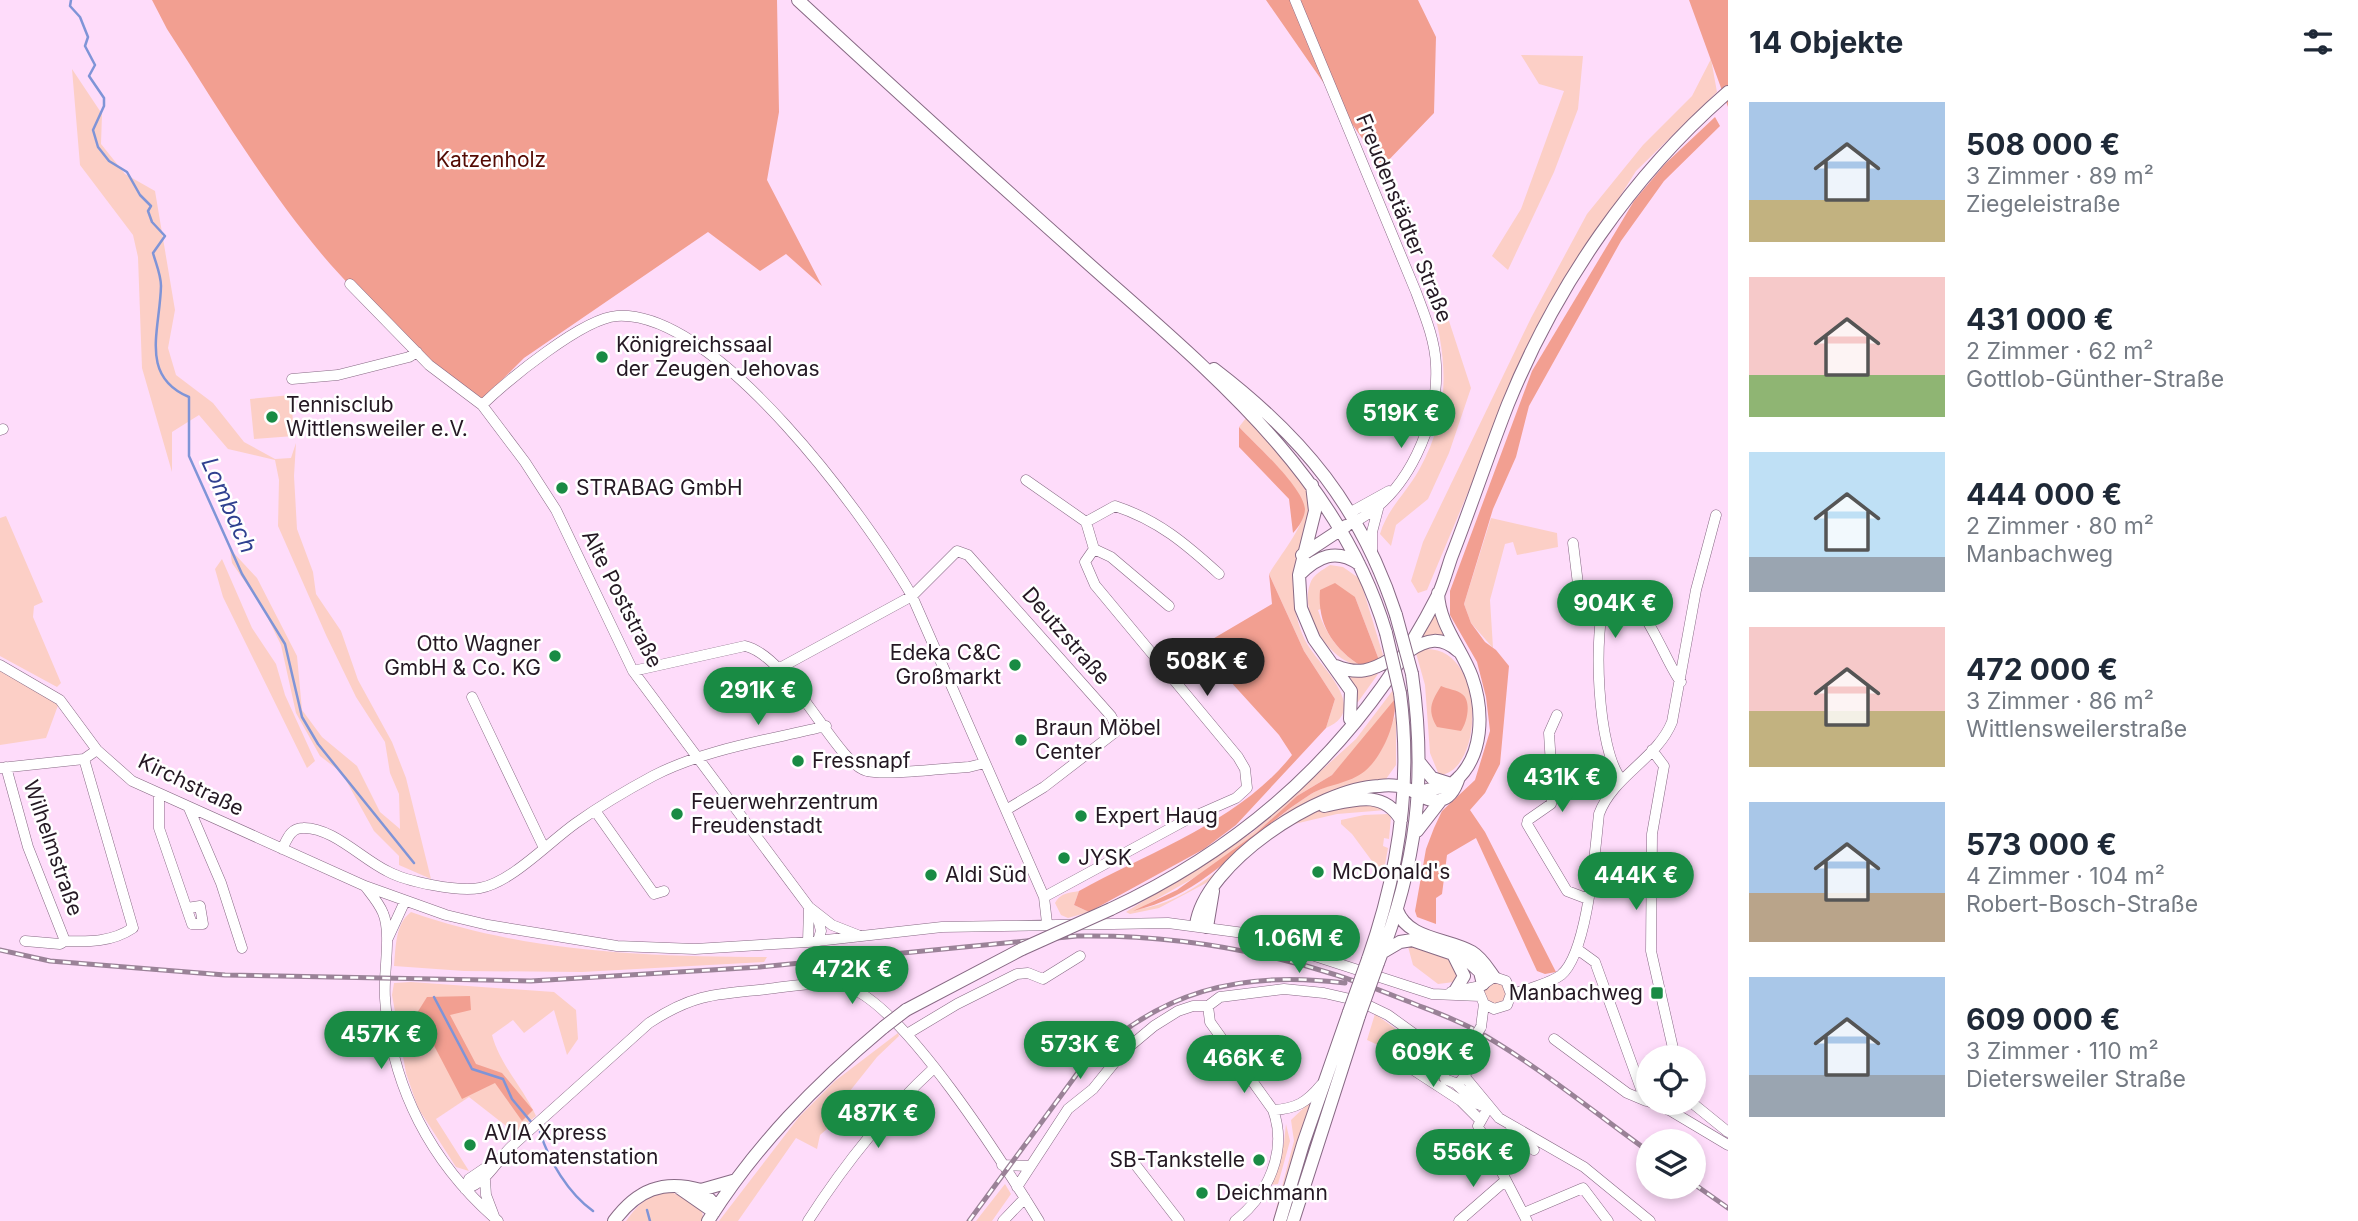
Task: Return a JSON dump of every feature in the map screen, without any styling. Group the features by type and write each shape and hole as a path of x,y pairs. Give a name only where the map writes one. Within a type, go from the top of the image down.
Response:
{"main road":[{"path":"797,0 1256,418 1312,483 1339,524 1360,565 1386,633 1400,693 1405,758 1404,787 1401,820 1376,958"},
{"path":"713,1213 797,1106 906,1010 1022,949 1168,880 1235,837 1346,736 1406,653 1438,593 1526,363 1574,274 1650,171 1728,92"},
{"path":"1171,339 1272,415 1310,455 1353,517 1372,552 1396,615 1412,674 1420,762 1419,793 1415,835 1397,910 1324,1081 1280,1221"},
{"path":"1312,483 1315,511 1311,533 1302,555 1298,590 1306,623 1314,639 1351,691 1350,719"},
{"path":"1311,533 1353,517"},
{"path":"1302,555 1339,524"},
{"path":"1299,575 1318,559 1328,555 1349,557 1360,565"},
{"path":"1312,769 1391,659 1450,562"},
{"path":"1415,835 1441,800 1450,795 1455,780 1475,750 1480,724 1475,687 1461,652 1441,615 1438,593"},
{"path":"1406,653 1430,639 1442,641 1461,652"},
{"path":"1335,666 1350,672 1365,672 1391,659"},
{"path":"1381,786 1405,758"},
{"path":"1420,762 1433,778 1455,780"},
{"path":"1419,793 1455,780"},
{"path":"1201,926 1201,903 1214,887 1275,827 1312,806 1339,793 1381,786 1404,787 1428,800 1441,800"},
{"path":"1312,806 1379,799 1391,805 1401,820"},
{"path":"1397,910 1401,920 1412,929 1474,953 1486,993"},
{"path":"1376,958 1400,942 1412,940 1474,964 1486,993"},
{"path":"1450,993 1464,976 1452,954"},
{"path":"1293,1221 1354,1014"},
{"path":"614,1221 643,1191 675,1185 701,1189 737,1180"},
{"path":"675,1185 713,1213"},
{"path":"701,1189 713,1213"}],"street":[{"name":"Freudenstädter Straße","path":"1295,0 1430,331 1436,365 1429,422 1410,466 1378,509 1353,517"},
{"name":"Alte Poststraße","path":"350,284 417,352 482,405 556,510 633,671 809,907 817,915 860,936"},
{"path":"482,405 508,380 599,319 619,316 642,318 663,326 689,340 722,366 799,439 864,520 912,596 1044,897 1047,923"},
{"path":"292,379 338,376 409,357 417,352"},
{"path":"1026,480 1086,522 1094,550"},
{"name":"Freudenstädter Straße","path":"1353,517 1392,489"},
{"path":"1086,522 1115,506 1144,516 1174,534 1219,574"},
{"path":"1372,552 1372,532 1378,509"},
{"path":"1450,993 1510,990 1560,976 1570,966 1577,950 1588,899 1598,814 1604,800 1669,730 1681,682 1696,590 1716,515"},
{"path":"1573,542 1578,584 1581,588 1607,594 1619,590 1627,593 1641,611 1681,682"},
{"path":"1094,550 1111,557 1169,606"},
{"path":"1044,897 1186,820 1236,798 1247,788 1245,769 1237,757 1095,585 1085,562 1094,550"},
{"name":"Deutzstraße","path":"912,596 957,551 968,555 1111,716 1118,730 1044,787 1006,810"},
{"path":"1607,594 1601,626 1600,700 1609,761 1622,780"},
{"path":"778,669 912,596"},
{"path":"633,671 745,646 758,649 826,726 850,759 866,771 969,767 985,763"},
{"path":"1665,654 1679,655 1687,649"},
{"name":"Kirchstraße","path":"0,665 60,700 97,750 132,781 365,886 488,925 617,946 695,949 813,942 942,927 1135,922 1201,926 1293,947 1408,987 1450,993"},
{"path":"472,697 544,848"},
{"path":"1557,715 1549,733 1553,797 1551,804 1528,820 1527,824 1567,891 1588,899"},
{"path":"282,849 289,835 296,829 306,827 331,836 390,873 460,889 494,884 596,812 654,776 697,758 826,726"},
{"path":"3,768 84,759 97,750"},
{"path":"1652,750 1664,766 1652,834 1651,951 1672,1045"},
{"name":"Wilhelmstraße","path":"24,941 60,944 65,941 92,942 124,934 133,928 84,759"},
{"name":"Wilhelmstraße","path":"3,768 29,847 65,941"},
{"path":"159,794 159,828 187,908"},
{"path":"189,808 221,883 242,948"},
{"path":"596,812 654,894 664,891"},
{"path":"365,886 385,915 385,997 396,1070 423,1132 465,1189 497,1220"},
{"path":"385,915 400,899"},
{"path":"386,942 400,899"},
{"path":"809,907 813,942"},
{"path":"813,942 821,931 817,915"},
{"path":"1577,950 1595,962 1636,1070"},
{"path":"907,1034 957,1004 1017,974 1028,973 1043,979 1080,957"},
{"path":"465,1189 468,1179 499,1158 649,1023 695,998 822,984 846,986 867,996 907,1034 934,1068 1039,1221"},
{"path":"1486,993 1504,1007 1510,990"},
{"path":"1017,1187 1068,1109 1093,1089 1134,1042 1178,1012 1193,1006 1208,1006 1220,998 1258,991 1324,993 1359,1001 1388,1015 1413,1034 1460,1057 1467,1070 1460,1080"},
{"path":"1442,1068 1460,1057 1478,1031 1486,993"},
{"path":"1208,1006 1210,1021 1273,1111 1279,1126 1280,1142 1267,1182 1248,1209 1235,1221"},
{"path":"1413,1034 1442,1068 1445,1079 1460,1080 1478,1104 1584,1167 1650,1221"},
{"path":"1554,1039 1636,1097"},
{"path":"1392,1056 1461,1101 1480,1120"},
{"path":"808,1221 842,1170 894,1107 934,1068"},
{"path":"1273,1111 1294,1108 1308,1101 1324,1081"},
{"path":"1279,1126 1294,1108"},
{"path":"1488,1108 1480,1120 1481,1133 1525,1217 1583,1188 1608,1221"},
{"path":"1678,1115 1728,1145"},
{"path":"1704,1115 1728,1132"},
{"path":"1511,1126 1515,1137 1534,1150"},
{"path":"465,1189 485,1180 499,1158"},
{"path":"1131,1159 1179,1221"},
{"path":"1002,1165 1029,1166"},
{"path":"485,1180 486,1195 497,1220"},
{"path":"1459,1221 1506,1180"},
{"path":"1003,1221 1025,1198"}],"shaded area":[{"path":"1521,55 1583,56 1578,109 1554,172 1508,270 1492,256 1521,209 1564,91 1539,84"},
{"path":"1711,59 1717,92 1636,171 1532,340 1427,590 1418,593 1411,581 1423,542 1531,318 1587,214 1643,145 1692,96"},
{"path":"72,69 102,114 101,144 125,174 155,191 175,310 168,348 176,375 213,403 244,442 275,459 291,458 296,443 294,476 297,529 313,572 316,594 341,631 358,680 392,742 406,778 431,879 399,865 399,856 374,831 342,773 320,756 296,713 281,645 262,606 232,563 230,549 257,578 297,656 302,710 322,737 357,766 380,812 400,829 399,794 390,773 385,742 356,697 278,526 279,480 275,460 228,449 199,415 172,432 172,472 142,368 138,257 133,235 80,165"},
{"path":"1429,294 1449,321 1471,388 1449,453 1428,499 1396,525 1391,546 1380,534 1383,525 1430,448 1442,405 1443,361"},
{"name":"Tennisclub Wittlensweiler e.V.","path":"291,395 294,436 254,439 250,399"},
{"path":"1246,418 1295,470 1306,486 1309,514 1295,602 1297,618 1305,640 1339,689 1343,701 1344,711 1338,720 1326,728 1335,699 1304,651 1269,574 1299,527 1304,513 1303,504 1279,468 1239,427"},
{"path":"6,516 43,602 34,606 33,617 61,683 57,687 0,656 0,518"},
{"path":"1491,518 1557,533 1558,547 1517,555 1513,542 1505,544 1490,600 1493,648 1471,623 1464,604"},
{"path":"222,559 252,628 276,664 285,695 315,761 307,768 223,597 215,569"},
{"path":"1330,565 1343,567 1360,579 1383,655 1379,660 1355,597 1318,610 1334,642 1361,666 1338,656 1313,623 1308,596 1310,584 1316,575"},
{"path":"1435,611 1450,638 1420,638"},
{"path":"1426,649 1446,654 1460,668 1469,688 1472,711 1471,734 1465,754 1454,769 1439,775 1430,753 1425,685 1416,653"},
{"path":"0,665 60,700 46,738 0,745"},
{"path":"1378,674 1358,702 1356,702 1350,676"},
{"path":"1393,690 1395,699 1388,711 1332,775 1297,796 1255,834 1199,875 1139,909 1164,903 1187,892 1230,861 1270,825 1311,794 1369,765 1385,743 1396,714 1396,765 1386,779 1338,790 1314,799 1279,819 1208,882 1159,908 1130,914 1126,912 1253,832 1356,739"},
{"path":"1373,801 1386,810 1337,814 1290,825 1318,811"},
{"path":"1388,814 1391,817 1389,839 1384,838 1383,846 1388,848 1383,876 1352,834 1341,824 1341,820"},
{"path":"1079,891 1074,905 1089,912 1068,918 1061,915 1055,903 1059,897"},
{"path":"411,912 498,936 587,950 677,956 767,957 764,962 582,972 464,971 394,966 399,929"},
{"path":"1407,943 1450,959 1460,971 1454,982 1438,984 1413,965"},
{"path":"1495,982 1503,985 1506,993 1503,1001 1495,1004 1487,1001 1484,993 1487,985"},
{"path":"394,983 554,992 576,1010 578,1039 567,1055 554,1010 524,1033 513,1020 492,1035 500,1056 536,1116 515,1133 469,1097 436,1119 469,1171 456,1167 418,1108 406,1073 392,995"},
{"path":"1375,1014 1414,1042 1433,1078 1404,1058 1406,1050 1402,1048 1398,1054 1367,1040"},
{"path":"898,1033 899,1036 877,1057 838,1106 841,1117 820,1135 817,1149 796,1138 738,1221 719,1221 799,1117 835,1081"},
{"path":"1311,1101 1276,1221 1273,1221 1294,1141 1291,1120"},
{"path":"1286,1124 1290,1141 1278,1184 1270,1185 1284,1143"},
{"path":"1005,1184 1011,1194 992,1221 976,1221"},
{"path":"672,1192 701,1207 704,1221 626,1221 645,1200"}],"green space":[{"name":"Katzenholz","path":"152,0 777,0 779,112 767,180 822,286 786,254 760,271 708,232 524,358 480,402 366,301 308,237 245,150 167,29"},
{"path":"1266,0 1418,0 1436,37 1434,113 1382,167"},
{"path":"1689,0 1728,0 1728,107"},
{"path":"1715,117 1720,126 1664,181 1621,241 1529,406 1516,457 1493,509 1464,604 1471,623 1509,666 1500,764 1485,793 1470,810 1485,832 1556,972 1545,974 1537,971 1476,838 1447,855 1442,894 1436,898 1436,924 1417,917 1415,911 1426,849 1434,828 1442,811 1475,780 1490,731 1486,697 1477,662 1450,615 1450,591 1532,371 1634,201 1665,164"},
{"path":"1239,427 1287,478 1302,500 1304,515 1293,533 1289,499 1239,447"},
{"path":"1269,574 1304,651 1335,699 1326,728 1236,825 1204,849 1089,912 1074,905 1079,891 1221,816 1271,778 1292,755 1279,735 1199,647 1272,604"},
{"path":"1335,583 1355,597 1379,660 1361,666 1342,651 1329,634 1321,614 1320,590"},
{"path":"1441,686 1458,691 1465,697 1468,712 1461,731 1437,727 1434,721 1432,706"},
{"path":"1395,699 1394,717 1388,738 1378,757 1365,771 1352,779 1311,794 1227,861 1184,891 1160,903 1133,911 1177,890 1255,834 1297,796 1332,775"},
{"path":"470,996 471,1010 450,1015 476,1064 502,1073 533,1110 522,1121 495,1083 462,1099 417,1013 427,997"}],"waterway":[{"name":"Lombach","path":"71,0 70,6 80,17 88,37 85,46 95,65 89,76 104,98 104,106 93,130 98,147 109,161 127,172 140,195 151,206 148,211 152,222 165,236 153,253 161,286 156,350 163,377 173,388 189,397 189,456 242,574 285,644 302,717 318,744 414,863"},
{"name":"Lombach","path":"434,997 472,1069 503,1079 512,1099 532,1123"},
{"name":"Lombach","path":"540,1132 560,1176 575,1195 593,1211"},
{"name":"Lombach","path":"647,1210 650,1221"}],"railway":[{"path":"0,950 50,961 225,975 531,981 760,967 1077,936 1162,939 1245,951 1327,972 1367,985 1458,1022 1498,1043 1636,1142"},
{"path":"969,1221 1082,1067 1140,1020 1170,1004 1235,984 1270,980 1345,983"},
{"path":"1706,1192 1728,1208"}],"place":[{"name":"Königreichssaal der Zeugen Jehovas","path":"602,357"},
{"name":"Tennisclub Wittlensweiler e.V.","path":"272,417"},
{"name":"STRABAG GmbH","path":"562,488"},
{"name":"Otto Wagner GmbH & Co. KG","path":"555,656"},
{"name":"Edeka C&C Großmarkt","path":"1015,665"},
{"name":"Braun Möbel Center","path":"1021,740"},
{"name":"Fressnapf","path":"798,761"},
{"name":"Feuerwehrzentrum Freudenstadt","path":"677,814"},
{"name":"Expert Haug","path":"1081,816"},
{"name":"JYSK","path":"1064,858"},
{"name":"McDonald's","path":"1318,872"},
{"name":"Aldi Süd","path":"931,875"},
{"name":"Manbachweg","path":"1657,993"},
{"name":"AVIA Xpress Automatenstation","path":"470,1145"},
{"name":"SB-Tankstelle","path":"1259,1160"},
{"name":"Deichmann","path":"1202,1193"}]}
